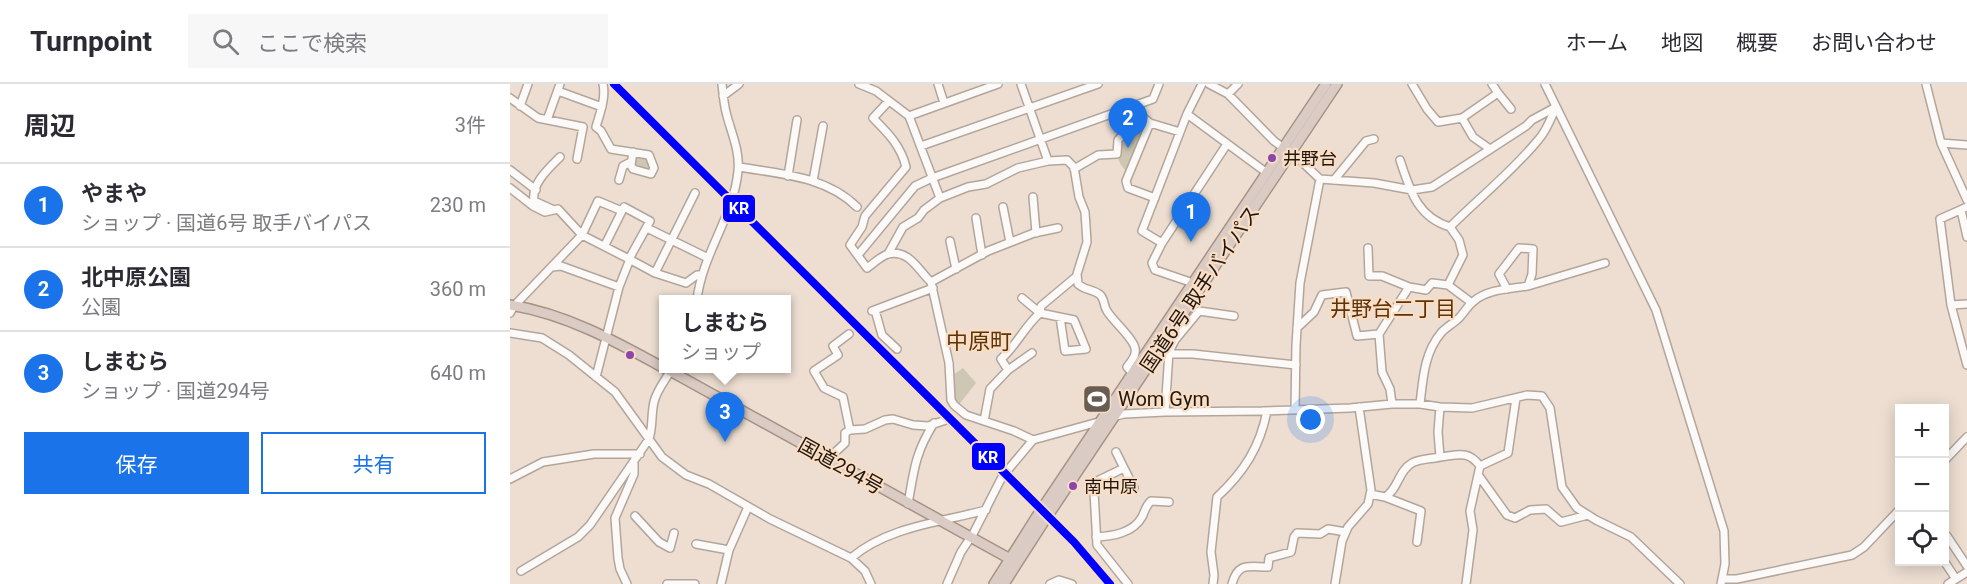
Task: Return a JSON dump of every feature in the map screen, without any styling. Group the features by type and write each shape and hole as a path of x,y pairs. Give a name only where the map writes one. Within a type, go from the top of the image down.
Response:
{"highway":[{"name":"国道6号 取手バイパス","path":"1052,501 1172,338 1326,84"},
{"name":"国道6号 取手バイパス","path":"994,584 1013,561 1101,421 1267,173 1337,84"},
{"name":"国道294号","path":"511,308 552,316 606,337 659,364"},
{"name":"国道294号","path":"675,373 1013,561"},
{"name":"国道6号 取手バイパス","path":"1004,584 1013,561"}],"street":[{"path":"520,106 528,84"},
{"path":"596,127 602,107 603,84"},
{"path":"698,295 701,275 735,188 739,167 733,132 726,116 722,84"},
{"path":"723,96 739,84"},
{"path":"859,84 876,91 909,116 940,198"},
{"path":"938,84 944,103"},
{"path":"909,116 998,84"},
{"path":"1021,84 1048,161"},
{"path":"921,146 1098,84"},
{"path":"858,255 915,186 1153,99 1160,84"},
{"path":"1162,243 1142,231 1187,114 1202,84"},
{"path":"1209,84 1228,94 1320,179 1374,183 1410,189 1432,187 1532,120 1556,107"},
{"path":"1228,94 1238,84"},
{"path":"1412,84 1438,122 1462,118 1498,93"},
{"path":"1492,84 1511,109"},
{"path":"1545,84 1656,310 1724,531 1722,582 1852,555 1864,547 1896,512"},
{"path":"1926,84 1941,143 1967,200"},
{"path":"547,120 559,88 602,107"},
{"path":"510,98 538,118 583,127 596,127 601,131 610,149 633,152 649,155 654,168 651,174 633,169 631,162 633,152"},
{"path":"888,102 873,118 891,136 903,156 906,167 866,216 862,227 850,245 867,267 888,254 903,227 918,218 924,210 940,198 968,187 986,184 1018,168 1048,161 1066,160 1074,169 1084,212 1087,242 1077,276 1078,284 1082,289 1096,292 1103,298 1103,305 1110,317 1134,345 1135,354 1127,367 1133,374"},
{"path":"1450,227 1540,139 1556,107"},
{"path":"1187,114 1267,173"},
{"path":"1462,118 1473,136 1490,149"},
{"path":"1074,169 1098,155 1117,154 1118,140 1136,120 1144,119 1180,132"},
{"path":"789,176 797,120"},
{"path":"1150,123 1126,181 1128,189 1155,198"},
{"path":"813,181 823,126"},
{"path":"577,159 583,127"},
{"path":"1334,180 1366,141 1374,139"},
{"path":"1941,143 1967,145"},
{"path":"1193,283 1155,270 1152,263 1162,243 1227,144"},
{"path":"554,210 534,201 533,196 542,177 560,157"},
{"path":"1400,160 1410,189 1426,215 1450,227 1459,240 1463,255 1448,285"},
{"path":"620,180 623,166 631,162"},
{"path":"739,167 813,181 831,187 857,207"},
{"path":"510,170 536,190"},
{"path":"1295,410 1301,276 1320,179"},
{"path":"510,188 545,212 558,209 582,235 655,273 686,283 697,275 701,275"},
{"path":"655,273 695,194"},
{"path":"1033,197 1036,233"},
{"path":"511,308 582,235 598,201 622,211"},
{"path":"596,377 619,287 630,259 650,221 624,207 605,245"},
{"path":"1003,207 1010,242"},
{"path":"1967,237 1964,209 1940,219 1951,305 1967,365"},
{"path":"976,218 982,255"},
{"path":"647,228 708,258"},
{"path":"897,349 882,334 874,310 932,285 956,268 1010,242 1058,228"},
{"path":"950,241 956,268"},
{"path":"1368,248 1369,276 1382,276 1408,287 1426,290 1432,283 1448,285 1472,303"},
{"path":"1507,289 1499,274 1519,248 1533,249 1532,274 1528,286"},
{"path":"888,254 905,256 914,261 932,285 949,363 951,400 954,405 966,415 1033,440"},
{"path":"1419,404 1431,347 1442,332 1472,303 1493,291 1528,286 1605,263"},
{"path":"552,267 561,266 619,287"},
{"path":"1008,370 1001,359 1014,347 1029,323 1040,313 1041,306 1077,276"},
{"path":"1392,404 1390,389 1382,372 1379,334 1408,287"},
{"path":"1297,328 1314,312 1322,295 1346,292 1357,336 1379,334"},
{"path":"1022,298 1040,313 1060,317 1074,320 1086,349 1065,351 1060,317"},
{"path":"1951,305 1967,304"},
{"path":"1165,411 1172,338 1199,311 1234,316"},
{"path":"510,333 542,338 569,355 615,392 662,458 686,475 709,484 770,519 851,558 859,564 871,584"},
{"path":"849,334 833,346 838,355 814,371 824,388 843,398 850,430"},
{"path":"984,421 990,389 1008,370 1032,353"},
{"path":"1169,354 1194,354 1296,365"},
{"path":"521,571 578,537 590,525 649,439 656,394 666,373"},
{"path":"947,584 1002,477 1033,440 1115,416 1165,411 1267,411 1392,404 1473,408 1527,395 1542,396 1550,408 1562,487 1577,508 1631,537 1680,584"},
{"path":"1480,466 1508,453 1516,398"},
{"path":"1335,584 1342,541 1346,532 1368,504 1371,490 1359,407"},
{"path":"1440,407 1438,432 1440,457"},
{"path":"1213,584 1211,552 1217,497 1232,484 1245,467 1263,433 1267,411"},
{"path":"828,459 841,449 845,443 845,433 850,430 865,429 893,419 913,425 928,426 946,420"},
{"path":"908,504 915,460 934,423"},
{"path":"1947,458 1967,437"},
{"path":"1116,452 1134,488"},
{"path":"510,479 543,462 594,454 640,454"},
{"path":"1385,497 1391,494 1403,470 1413,462 1468,454 1475,459 1480,466 1470,511 1473,530 1466,584"},
{"path":"627,584 620,570 615,518 634,474 634,462"},
{"path":"1124,468 1095,482 1094,492 1097,545 1128,584"},
{"path":"1479,476 1507,515 1515,518 1530,510 1546,509 1561,522 1588,515"},
{"path":"1370,494 1385,497 1421,511 1418,542"},
{"path":"1096,537 1111,537 1134,527 1151,501 1169,502"},
{"path":"721,584 729,550 748,507"},
{"path":"851,558 900,531 986,510"},
{"path":"635,516 659,542 670,548 674,533"},
{"path":"1232,584 1235,572 1241,567 1268,567 1269,558 1291,552 1294,537 1298,533 1320,534 1328,529 1346,532"},
{"path":"1949,539 1967,566"},
{"path":"696,544 729,550"},
{"path":"1947,566 1956,579"},
{"path":"1948,584 1967,572"},
{"path":"1050,584 1059,580 1072,584"},
{"path":"667,584 695,584"}],"shaded area":[{"path":"1136,120 1150,123 1128,172 1118,159 1117,142"},
{"path":"647,157 650,167 648,170 635,166 634,158"},
{"path":"963,368 976,383 957,407 954,405 950,377"}],"transit line":[{"name":"KR","path":"614,84 1074,542 1110,584"}],"place":[{"name":"北中原公園","path":"1128,148"},
{"name":"井野台","path":"1272,158"},
{"name":"やまや","path":"1191,242"},
{"name":"Wom Gym","path":"1097,399"},
{"name":"しまむら","path":"725,442"},
{"name":"南中原","path":"1073,486"}],"district":[{"name":"井野台二丁目","path":"1393,309"},
{"name":"中原町","path":"979,341"}]}
